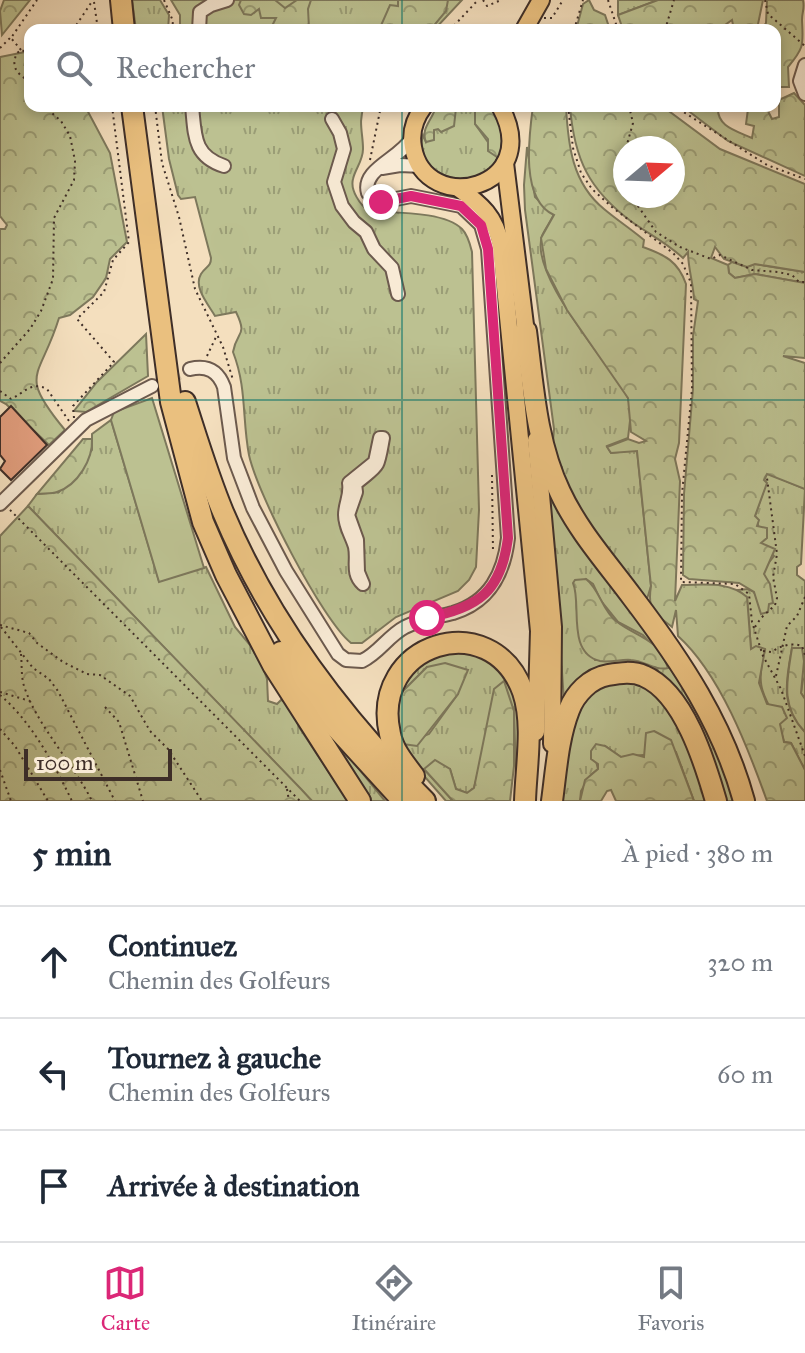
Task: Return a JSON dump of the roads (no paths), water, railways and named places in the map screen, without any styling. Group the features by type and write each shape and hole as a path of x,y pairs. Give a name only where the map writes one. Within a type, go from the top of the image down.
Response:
{"highway":[{"path":"118,0 122,24"},
{"path":"133,112 171,402 203,522 226,575 273,665 360,801"},
{"path":"160,318 223,512 275,615 311,669 359,731 425,801"},
{"path":"526,331 546,460 560,493 584,534 667,643 701,695 744,801"},
{"path":"189,466 234,570 271,635 330,721 403,801"},
{"path":"433,801 394,747 389,733 388,708 395,680 402,669 416,654 446,643 479,646 495,653 507,664 522,690 528,736 526,801"},
{"path":"550,801 562,736 574,701 599,676 628,673 648,678 668,694 703,757 716,801"}],"main road":[{"path":"515,24 528,0"},
{"path":"527,24 541,0"},
{"path":"419,112 412,138 414,154 421,166 439,183 458,188 481,203 491,215 501,246 539,631 537,725 526,801"},
{"path":"458,188 477,186 494,176 505,163 512,142 509,122 503,112"},
{"path":"505,163 526,331 553,627 554,719 550,801"}],"street":[{"path":"199,24 200,12 227,0"},
{"path":"805,65 800,81 805,94"},
{"path":"193,112 200,152 224,166"},
{"path":"332,119 344,149 334,182 342,206 392,268 398,294"},
{"path":"190,369 205,368 220,378 234,458 253,508 286,571 338,654 346,660 362,661 403,628 466,608 490,590 505,560 508,538 486,236 473,214 448,201 411,196 388,201 374,199 368,193 367,179 374,166 396,156 412,138"},
{"path":"374,166 421,166"},
{"path":"5,506 86,420 152,386"},
{"path":"383,438 380,461 355,484 356,492 348,515 357,540 358,572 363,584 355,572 354,545 346,525 345,511 351,493 349,483 375,462 379,439 383,438"}],"tunnel":[{"path":"152,386 190,369"}]}
